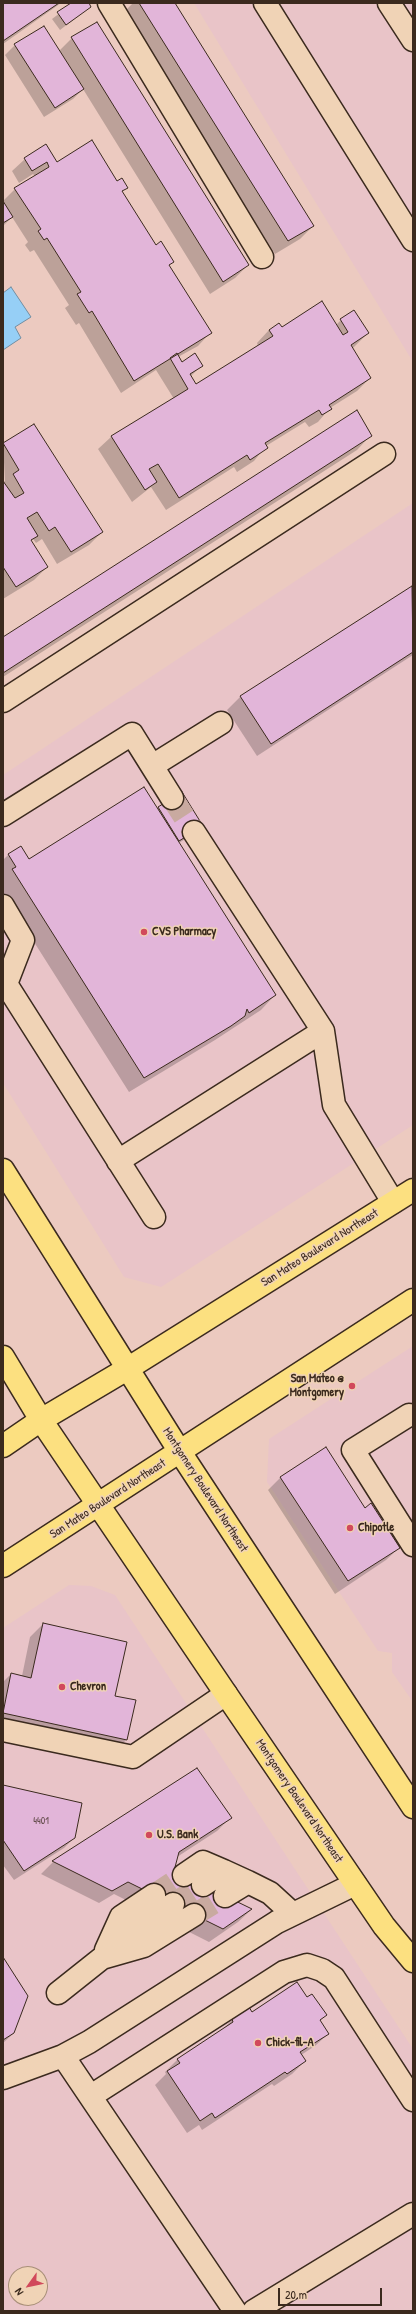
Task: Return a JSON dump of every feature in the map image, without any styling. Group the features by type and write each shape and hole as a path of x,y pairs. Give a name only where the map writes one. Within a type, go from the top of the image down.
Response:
{"main road":[{"name":"Montgomery Boulevard Northeast","path":"3,1170 180,1452 413,1806"},
{"name":"San Mateo Boulevard Northeast","path":"3,1446 41,1420 127,1369 413,1190"},
{"name":"San Mateo Boulevard Northeast","path":"3,1566 413,1300"},
{"name":"Montgomery Boulevard Northeast","path":"3,1357 41,1420 226,1694 384,1926 413,1961"}],"lane":[{"path":"109,3 262,257"},
{"path":"265,3 413,240"},
{"path":"389,3 413,40"},
{"path":"3,701 384,454"},
{"path":"152,766 221,724"},
{"path":"3,815 132,734 172,798"},
{"path":"194,832 323,1031 334,1106 393,1202"},
{"path":"3,906 23,940 6,984 154,1217"},
{"path":"118,1161 323,1031"},
{"path":"412,1417 353,1450 413,1546"},
{"path":"3,1730 133,1757 226,1694"},
{"path":"194,1880 224,1871 270,1893 293,1914"},
{"path":"225,1896 248,1882"},
{"path":"3,2078 63,2056 89,2042 276,1922 355,1884"},
{"path":"102,1958 121,1917 163,1900"},
{"path":"58,1993 102,1958 144,1946 194,1914"},
{"path":"90,2096 284,1972 307,1965 322,1970 334,1978 413,2100"},
{"path":"63,2056 235,2311"},
{"path":"254,2311 413,2214"}],"shaded area":[{"path":"194,3 413,3 413,362"},
{"path":"413,503 413,1125 161,1287 124,1277 3,1083 3,775"},
{"path":"413,1346 413,1702 392,1672 392,1653 378,1651 267,1482 269,1439"},
{"path":"69,1585 91,1586 115,1595 413,2049 413,2311 3,2311 3,1628"}],"water":[{"path":"11,287 31,317 15,327 21,338 3,350 3,293"}],"building":[{"path":"5,3 59,3 3,41 3,5"},
{"path":"71,3 89,3 91,7 66,25 57,12"},
{"path":"139,3 175,3 314,226 288,241"},
{"path":"97,22 249,265 223,282 71,37"},
{"path":"44,26 84,89 55,108 14,44"},
{"path":"92,140 117,181 122,178 128,188 122,191 156,245 161,241 174,262 169,265 212,333 134,381 92,311 89,313 77,294 81,292 47,238 44,240 38,231 41,229 14,188 49,167 47,162 32,171 24,158 46,144 57,162"},
{"path":"3,201 13,217 3,223"},
{"path":"322,301 343,335 348,332 340,319 354,310 369,333 351,345 371,378 329,405 332,409 322,415 319,410 265,443 268,448 250,460 247,455 179,498 158,464 149,469 157,482 145,490 111,436 188,389 170,358 177,353 182,362 195,353 203,366 190,374 196,384 273,336 269,330 279,323 282,327"},
{"path":"357,410 372,436 3,673 3,637"},
{"path":"34,424 103,532 71,552 55,527 49,531 37,512 27,518 38,536 31,540 48,567 16,587 3,567 3,481 15,498 24,493 13,474 19,470 3,443"},
{"path":"412,586 413,652 271,744 240,696"},
{"name":"CVS Pharmacy","path":"144,787 276,995 249,1013 247,1009 245,1016 231,1026 144,1078 12,869 16,867 8,854 21,846 29,859"},
{"path":"182,792 203,826 179,841 158,807"},
{"name":"Chipotle","path":"326,1447 365,1508 371,1503 400,1548 348,1581 280,1477"},
{"name":"Chevron","path":"43,1623 127,1642 115,1696 136,1700 127,1740 3,1713 11,1673 31,1678"},
{"name":"U.S. Bank","path":"197,1768 232,1818 179,1852 174,1871 252,1909 223,1929 128,1882 112,1891 52,1861"},
{"path":"3,1785 82,1803 75,1838 24,1871 3,1840"},
{"path":"3,1957 28,1996 14,2033 3,2040"},
{"name":"Chick-fil-A","path":"297,1982 307,1997 312,1994 327,2015 320,2020 329,2034 300,2052 306,2061 287,2074 285,2072 215,2118 212,2113 200,2121 167,2071 180,2063 177,2059 233,2022 232,2019 249,2007 252,2012"}],"tunnel":[{"path":"172,798 194,832"},
{"path":"154,1895 184,1875"},
{"path":"173,1904 203,1885"},
{"path":"194,1915 225,1896"}],"place":[{"name":"CVS Pharmacy","path":"144,932"},
{"name":"San Mateo @ Montgomery","path":"352,1386"},
{"name":"Chipotle","path":"350,1528"},
{"name":"Chevron","path":"62,1687"},
{"name":"U.S. Bank","path":"149,1835"},
{"name":"Chick-fil-A","path":"258,2043"}]}
